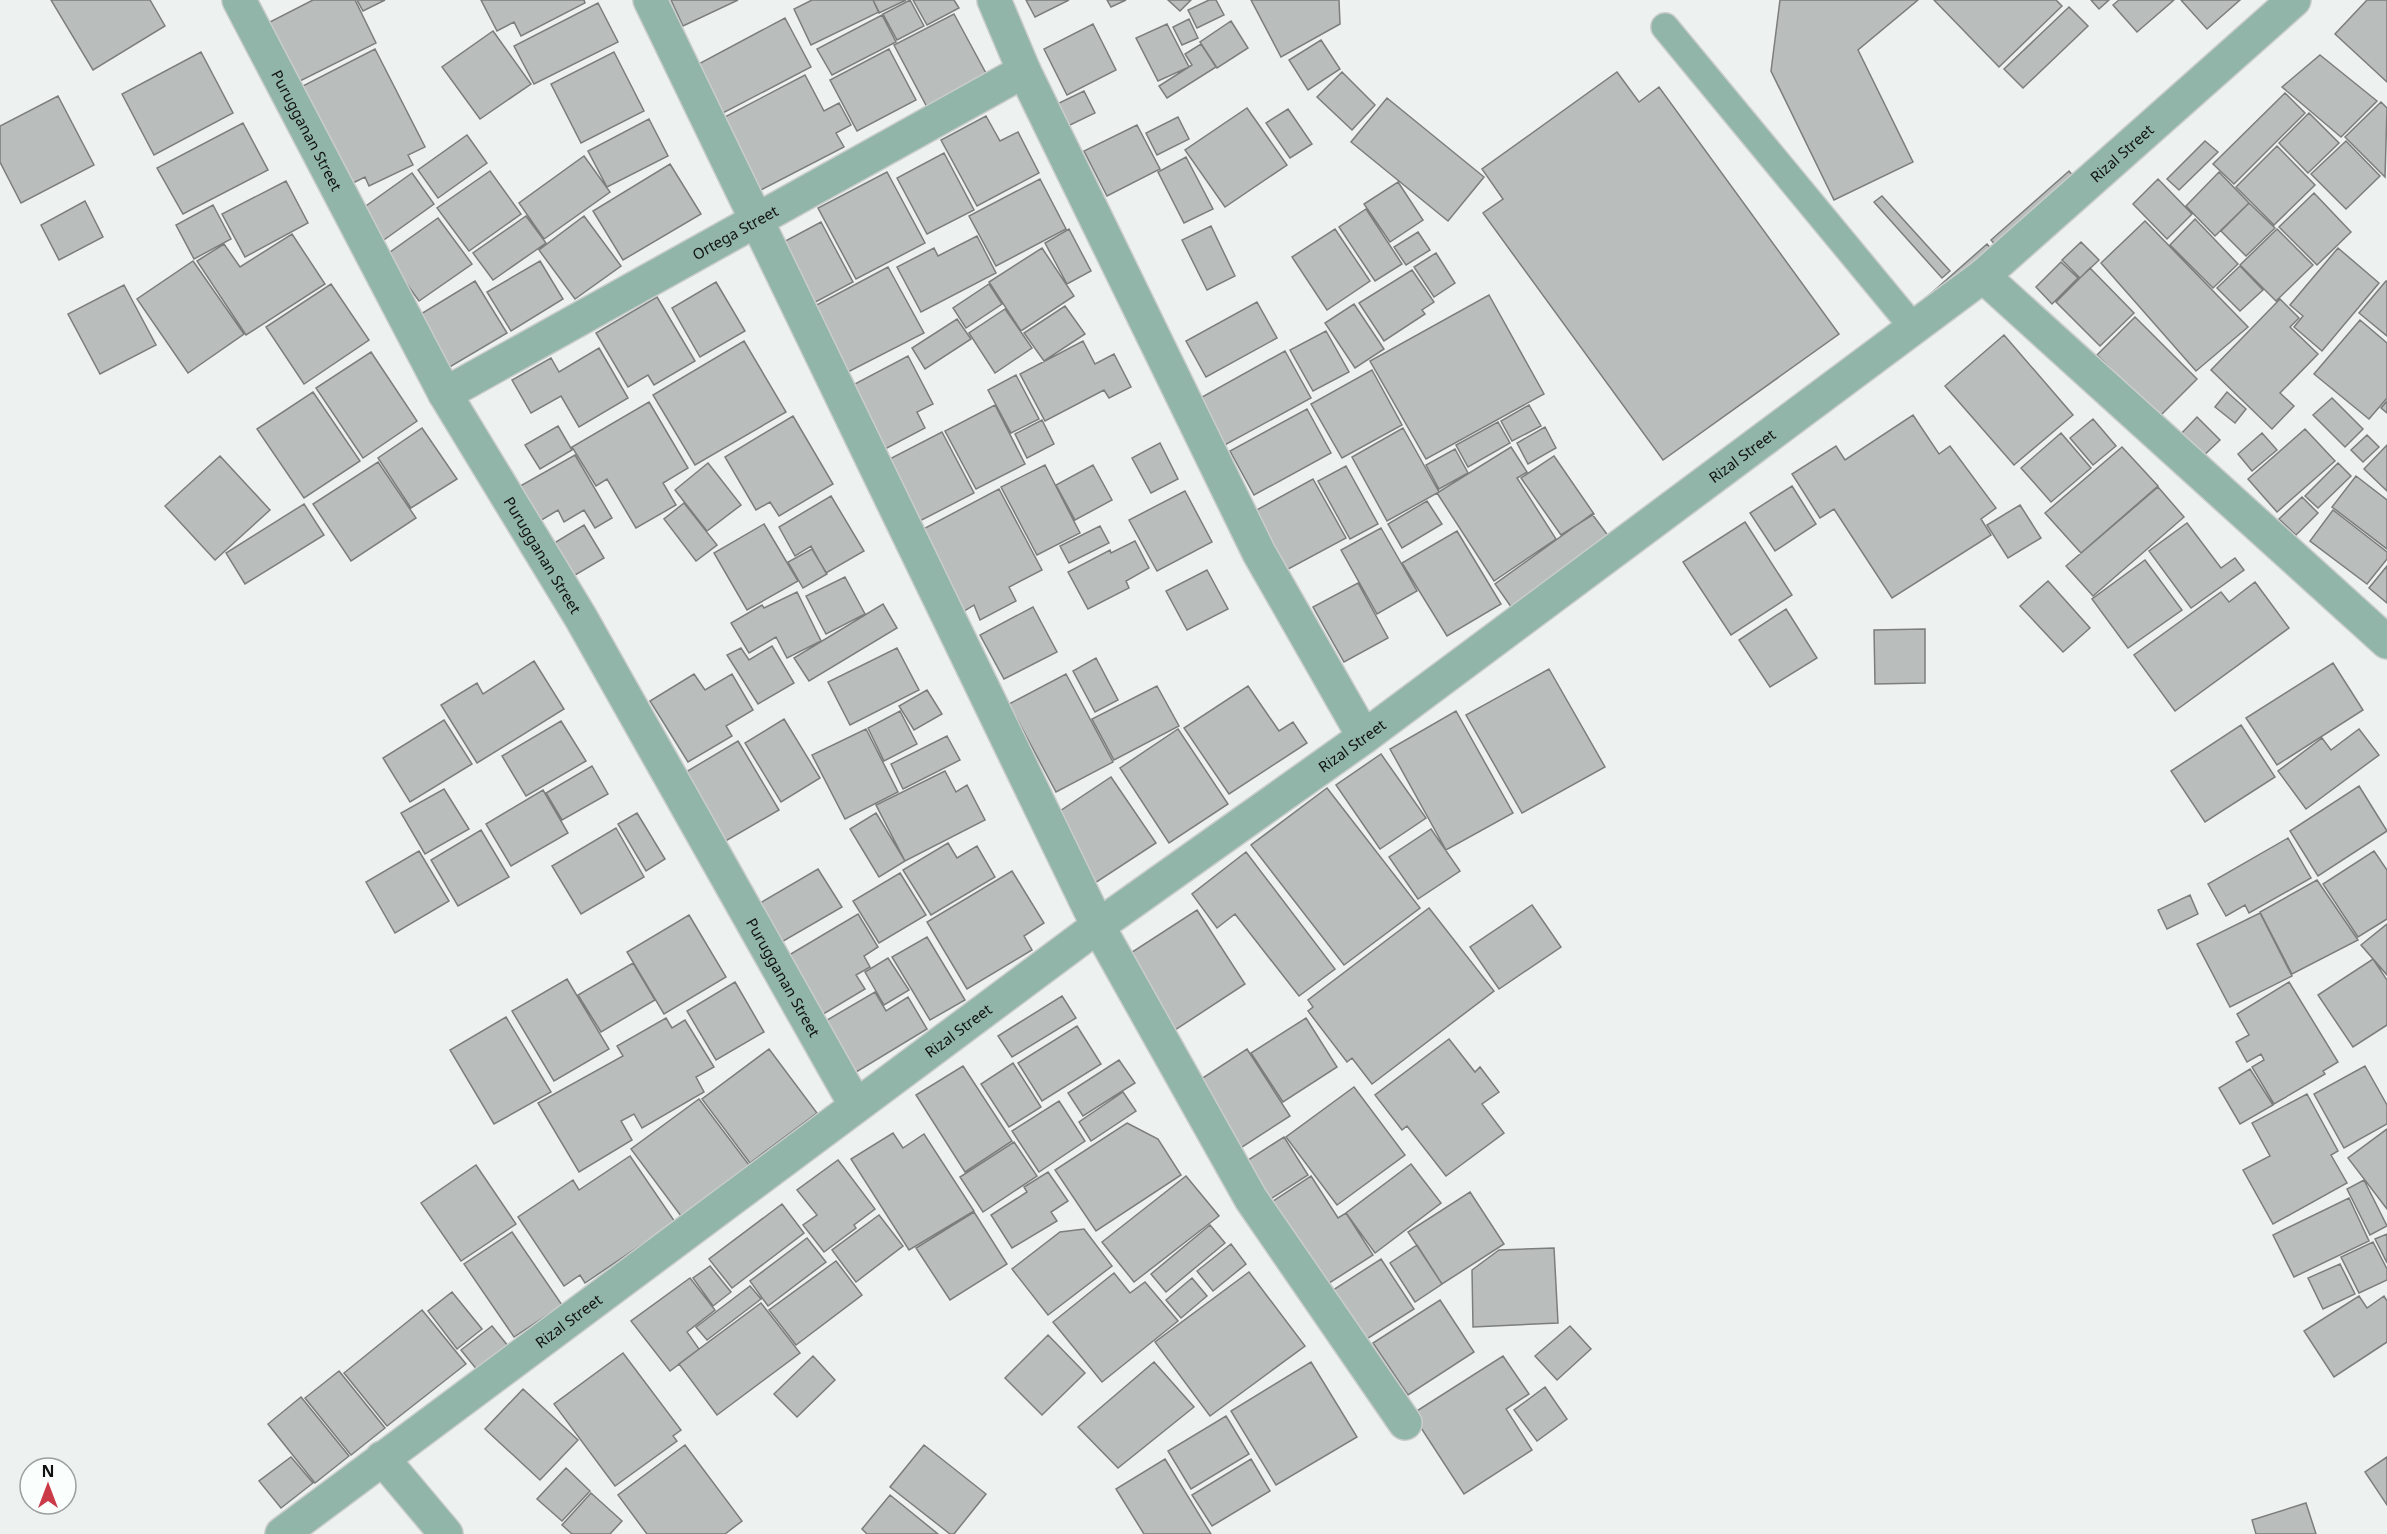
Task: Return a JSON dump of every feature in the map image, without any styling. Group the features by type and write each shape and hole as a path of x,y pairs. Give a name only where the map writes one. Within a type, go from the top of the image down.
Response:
{"street":[{"name":"Purugganan Street","path":"239,0 446,394 581,618 856,1106"},
{"path":"650,0 1098,926 1251,1199 1405,1422"},
{"path":"994,0 1024,71 1259,553 1364,737"},
{"name":"Rizal Street","path":"282,1534 1098,926 1364,737 1983,276 2295,0"},
{"name":"Ortega Street","path":"446,394 1024,71"},
{"path":"1983,276 2387,642"},
{"path":"382,1458 446,1534"}],"lane":[{"path":"1665,27 1913,327"}],"building":[{"path":"51,0 150,0 165,26 93,70"},
{"path":"313,0 355,0 376,43 292,85 262,26"},
{"path":"357,0 385,0 363,11"},
{"path":"481,0 584,0 585,3 521,36 514,22 497,31"},
{"path":"671,0 738,0 683,26"},
{"path":"812,0 873,0 879,12 811,45 794,9"},
{"path":"873,0 906,0 879,13"},
{"path":"910,0 924,26 897,40 883,14"},
{"path":"913,0 954,0 959,8 927,25"},
{"path":"1026,0 1069,0 1035,17"},
{"path":"1107,0 1126,0 1111,7"},
{"path":"1168,0 1191,0 1180,11"},
{"path":"1209,0 1216,0 1224,15 1197,28 1188,10"},
{"path":"1251,0 1339,0 1340,24 1281,57"},
{"path":"1780,0 1918,0 1858,50 1913,162 1834,200 1771,71"},
{"path":"1934,0 2056,0 2062,6 1999,67"},
{"path":"2091,0 2109,0 2099,9"},
{"path":"2119,0 2174,0 2137,32 2113,5"},
{"path":"2181,0 2240,0 2207,29"},
{"path":"2367,0 2387,0 2387,82 2335,34"},
{"path":"598,3 618,42 534,84 514,46"},
{"path":"2069,7 2088,26 2023,88 2004,69"},
{"path":"954,14 988,77 928,109 894,45"},
{"path":"882,15 896,42 832,75 817,49"},
{"path":"785,18 811,67 719,115 693,67"},
{"path":"1189,19 1198,38 1182,45 1173,27"},
{"path":"1231,21 1248,48 1217,68 1200,42"},
{"path":"1093,24 1116,70 1067,95 1044,49"},
{"path":"1167,24 1189,67 1158,81 1136,38"},
{"path":"493,31 531,84 480,119 442,67"},
{"path":"1321,40 1340,69 1308,90 1289,60"},
{"path":"1201,44 1216,67 1167,98 1159,86 1192,65 1185,54"},
{"path":"375,49 425,147 408,155 413,165 369,186 365,177 347,186 297,89"},
{"path":"889,49 916,100 857,131 830,80"},
{"path":"201,52 233,113 154,155 122,94"},
{"path":"614,52 644,111 581,143 551,84"},
{"path":"2320,55 2377,101 2341,137 2282,87"},
{"path":"1342,72 1375,105 1352,130 1317,97"},
{"path":"1617,72 1639,102 1659,87 1839,334 1663,460 1483,213 1503,199 1482,169"},
{"path":"805,75 824,111 839,103 851,125 836,133 844,147 759,191 721,119"},
{"path":"1084,91 1095,113 1068,126 1057,104"},
{"path":"2285,93 2305,113 2234,184 2213,164"},
{"path":"58,96 94,165 21,203 0,162 0,126"},
{"path":"1387,98 1484,177 1448,221 1351,142"},
{"path":"2381,102 2387,108 2385,177 2345,137"},
{"path":"1247,108 1287,165 1225,207 1185,150"},
{"path":"1288,109 1312,144 1290,158 1266,123"},
{"path":"2309,113 2339,143 2308,173 2279,143"},
{"path":"986,116 1000,141 1018,132 1039,173 977,206 941,140"},
{"path":"1178,117 1189,139 1157,155 1146,133"},
{"path":"649,119 668,156 607,187 588,151"},
{"path":"243,123 268,170 183,214 157,168"},
{"path":"1137,125 1160,169 1107,196 1084,151"},
{"path":"467,135 487,163 438,198 418,170"},
{"path":"2205,141 2218,152 2179,190 2167,179"},
{"path":"2346,141 2380,176 2346,209 2311,174"},
{"path":"2277,146 2315,185 2274,225 2236,187"},
{"path":"944,153 974,210 927,234 897,178"},
{"path":"584,156 610,192 544,239 519,203"},
{"path":"1186,157 1213,209 1184,223 1158,172"},
{"path":"670,164 701,214 623,260 593,211"},
{"path":"490,171 521,214 469,251 437,208"},
{"path":"2069,171 2078,182 2001,251 1991,240"},
{"path":"887,172 925,243 856,279 818,208"},
{"path":"2219,172 2249,203 2215,236 2186,206"},
{"path":"412,173 434,204 381,242 359,211"},
{"path":"1040,179 1066,229 996,266 969,216"},
{"path":"2158,179 2192,214 2167,239 2133,204"},
{"path":"286,181 308,223 245,257 222,214"},
{"path":"1398,182 1423,220 1390,242 1364,204"},
{"path":"2314,193 2351,232 2317,265 2279,227"},
{"path":"1882,196 1950,271 1942,278 1874,202"},
{"path":"85,201 103,237 59,260 41,225"},
{"path":"2249,203 2275,228 2246,256 2221,231"},
{"path":"213,205 231,239 194,259 176,225"},
{"path":"1366,209 1402,264 1375,281 1339,227"},
{"path":"526,216 546,243 493,280 473,253"},
{"path":"584,216 621,266 575,299 539,250"},
{"path":"438,218 472,264 419,301 386,255"},
{"path":"2195,219 2238,264 2213,288 2170,245"},
{"path":"2145,221 2248,327 2196,371 2101,263"},
{"path":"821,222 853,282 808,306 776,246"},
{"path":"1211,226 1235,276 1207,290 1182,240"},
{"path":"1069,229 1091,271 1067,284 1045,243"},
{"path":"1335,229 1370,281 1327,310 1292,257"},
{"path":"2277,229 2313,265 2276,301 2240,265"},
{"path":"1418,232 1430,250 1406,265 1394,247"},
{"path":"292,234 325,284 246,335 197,261 224,244 240,267"},
{"path":"977,236 996,273 921,312 897,267 934,248 938,256"},
{"path":"2081,242 2099,260 2080,278 2062,260"},
{"path":"1987,244 1995,253 1919,304"},
{"path":"1042,248 1074,296 1021,331 989,282"},
{"path":"2338,248 2379,283 2322,351 2294,327 2303,316 2290,305"},
{"path":"1436,253 1455,283 1434,297 1414,267"},
{"path":"193,261 244,334 188,373 137,299"},
{"path":"540,261 563,299 511,331 487,292"},
{"path":"2061,262 2078,278 2052,304 2036,287"},
{"path":"2240,266 2263,290 2240,311 2217,288"},
{"path":"888,267 924,333 844,374 809,309"},
{"path":"2090,268 2134,313 2100,346 2056,302"},
{"path":"1412,270 1434,302 1422,310 1425,314 1384,341 1359,303"},
{"path":"475,281 507,333 448,368 416,317"},
{"path":"2387,281 2387,336 2359,313"},
{"path":"716,282 745,331 700,357 672,308"},
{"path":"331,284 369,340 304,384 266,327"},
{"path":"989,284 1002,304 966,328 953,308"},
{"path":"124,285 156,345 100,374 68,314"},
{"path":"1489,295 1544,394 1426,459 1370,361"},
{"path":"657,297 695,361 654,385 648,375 628,387 596,333"},
{"path":"2280,299 2299,318 2290,327 2318,354 2280,393 2294,406 2272,429 2211,370"},
{"path":"1257,302 1277,338 1206,377 1186,341"},
{"path":"1354,304 1384,349 1355,368 1325,323"},
{"path":"1065,306 1085,334 1044,361 1024,333"},
{"path":"1005,309 1032,348 995,373 969,333"},
{"path":"2135,317 2197,379 2159,417 2097,355"},
{"path":"957,319 971,339 925,369 912,348"},
{"path":"2360,320 2387,343 2387,398 2369,419 2314,374"},
{"path":"1326,331 1349,372 1313,391 1290,350"},
{"path":"2004,335 2073,415 2014,465 1945,386"},
{"path":"744,341 786,412 695,465 653,395"},
{"path":"1083,341 1095,364 1114,354 1131,387 1109,398 1104,390 1045,421 1020,374"},
{"path":"599,348 628,398 579,427 561,396 531,413 512,380 551,358 559,372"},
{"path":"1285,351 1311,398 1221,447 1195,401"},
{"path":"371,352 417,421 363,458 316,388"},
{"path":"908,356 933,404 917,412 925,428 885,449 851,386"},
{"path":"1372,370 1402,425 1342,458 1311,404"},
{"path":"1016,375 1039,419 1011,433 988,390"},
{"path":"313,392 360,461 304,498 257,429"},
{"path":"2227,392 2246,409 2235,423 2215,407"},
{"path":"2332,398 2363,429 2345,447 2313,415"},
{"path":"2387,401 2387,413 2381,408"},
{"path":"649,402 688,468 663,483 676,505 636,528 607,479 596,486 572,447"},
{"path":"995,405 1025,464 976,489 945,431"},
{"path":"1529,405 1541,426 1512,441 1501,421"},
{"path":"1307,409 1331,453 1254,495 1230,451"},
{"path":"1913,415 1939,454 1950,446 1996,508 1981,519 1991,535 1892,598 1834,509 1820,518 1792,474 1836,446 1845,460"},
{"path":"793,416 833,484 779,516 770,502 756,510 725,457"},
{"path":"2197,417 2220,440 2200,459 2178,437"},
{"path":"2093,419 2116,446 2093,465 2070,438"},
{"path":"1042,420 1054,444 1027,458 1015,434"},
{"path":"1498,422 1510,443 1468,467 1456,445"},
{"path":"558,426 572,450 540,469 525,445"},
{"path":"1545,427 1556,448 1528,464 1517,443"},
{"path":"422,428 457,479 411,508 378,458"},
{"path":"1403,428 1439,492 1387,521 1352,457"},
{"path":"2305,429 2335,461 2277,512 2248,479"},
{"path":"942,432 974,493 910,526 878,465"},
{"path":"2061,433 2091,468 2051,502 2021,468"},
{"path":"2262,433 2277,450 2252,471 2238,454"},
{"path":"2367,435 2379,447 2363,462 2351,450"},
{"path":"1160,443 1178,479 1151,493 1132,458"},
{"path":"2387,445 2387,491 2364,469"},
{"path":"1511,447 1527,472 1517,478 1556,539 1494,581 1437,493"},
{"path":"2122,447 2158,486 2081,553 2045,513"},
{"path":"1455,449 1468,473 1439,489 1426,465"},
{"path":"575,455 612,518 595,528 584,510 564,522 558,510 535,524 515,489"},
{"path":"220,456 270,510 215,560 165,506"},
{"path":"1554,456 1594,514 1561,535 1521,478"},
{"path":"378,462 416,518 351,561 313,504"},
{"path":"708,463 741,505 707,531 675,490"},
{"path":"2338,463 2351,476 2318,508 2305,496"},
{"path":"1045,465 1080,533 1037,555 1001,487"},
{"path":"1093,465 1112,500 1075,520 1056,485"},
{"path":"1346,466 1378,524 1350,539 1318,481"},
{"path":"2356,476 2387,500 2387,549 2332,507"},
{"path":"1313,479 1346,538 1277,575 1244,517"},
{"path":"1792,486 1816,524 1775,551 1750,513"},
{"path":"2158,487 2184,517 2093,596 2066,566"},
{"path":"999,489 1042,570 1009,587 1016,601 980,620 974,605 956,616 912,535"},
{"path":"1185,491 1212,542 1157,571 1129,520"},
{"path":"831,496 864,551 826,573 811,546 795,556 779,527"},
{"path":"2302,497 2318,513 2296,535 2279,519"},
{"path":"1427,501 1442,524 1402,548 1388,524"},
{"path":"684,503 717,545 696,561 664,519"},
{"path":"304,504 324,535 245,584 226,553"},
{"path":"2020,505 2041,538 2008,558 1987,525"},
{"path":"2333,510 2387,552 2387,559 2367,584 2310,541"},
{"path":"1592,514 1612,541 1514,611 1495,584"},
{"path":"1745,522 1792,595 1731,635 1683,562"},
{"path":"2187,523 2221,568 2235,558 2244,570 2191,608 2149,551"},
{"path":"764,524 798,581 747,610 714,553"},
{"path":"584,525 604,558 565,581 546,548"},
{"path":"1100,526 1109,543 1069,563 1060,546"},
{"path":"1381,528 1417,591 1377,614 1341,550"},
{"path":"1457,531 1501,604 1447,636 1402,563"},
{"path":"1135,541 1149,568 1126,581 1129,588 1088,609 1068,572 1110,550 1111,553"},
{"path":"812,549 827,574 803,588 788,562"},
{"path":"2145,560 2182,610 2128,648 2092,599"},
{"path":"2387,566 2387,603 2369,588"},
{"path":"1207,570 1228,609 1187,630 1166,591"},
{"path":"845,577 865,614 826,634 806,596"},
{"path":"2048,581 2090,628 2063,652 2020,606"},
{"path":"2255,582 2289,628 2175,711 2134,655 2221,592 2229,602"},
{"path":"1358,583 1388,638 1344,662 1313,607"},
{"path":"797,592 821,641 787,658 776,637 749,653 731,623 762,605 764,608"},
{"path":"883,604 897,628 809,681 794,658"},
{"path":"1033,607 1057,652 1004,679 980,635"},
{"path":"1786,609 1817,658 1770,687 1739,640"},
{"path":"1925,629 1925,683 1875,684 1874,630"},
{"path":"772,646 794,683 758,704 727,655 741,648 749,660"},
{"path":"897,648 919,690 850,725 828,682"},
{"path":"1096,658 1118,700 1095,712 1073,671"},
{"path":"534,661 564,709 477,763 441,705 477,683 483,694"},
{"path":"2333,663 2363,710 2277,765 2246,718"},
{"path":"1549,669 1605,767 1522,813 1466,715"},
{"path":"694,674 705,690 732,674 753,710 726,726 732,736 688,762 650,701"},
{"path":"1066,674 1113,762 1056,792 1009,704"},
{"path":"1157,686 1179,726 1114,760 1092,719"},
{"path":"1248,686 1279,731 1293,722 1307,743 1229,794 1184,728"},
{"path":"927,690 942,714 914,730 899,706"},
{"path":"900,711 917,744 884,761 868,728"},
{"path":"1456,711 1513,813 1446,850 1390,749"},
{"path":"784,719 820,778 781,802 745,743"},
{"path":"444,720 472,764 410,802 383,758"},
{"path":"561,721 586,761 526,796 502,756"},
{"path":"2241,725 2275,777 2205,822 2171,771"},
{"path":"866,729 898,792 845,819 812,755"},
{"path":"1178,729 1228,804 1169,843 1120,768"},
{"path":"2359,729 2379,755 2306,809 2278,771 2322,738 2331,750"},
{"path":"947,736 960,760 903,789 891,764"},
{"path":"738,741 779,810 717,846 676,778"},
{"path":"1381,754 1426,818 1380,849 1336,785"},
{"path":"592,766 608,794 562,820 546,793"},
{"path":"945,771 956,792 967,785 985,820 905,861 876,805"},
{"path":"1111,777 1156,843 1095,883 1051,817"},
{"path":"2359,786 2387,831 2318,876 2290,831"},
{"path":"1327,788 1420,908 1344,965 1251,845"},
{"path":"444,789 469,829 425,854 401,813"},
{"path":"543,790 568,833 511,866 486,824"},
{"path":"637,813 665,859 646,871 618,824"},
{"path":"876,813 905,861 879,877 850,829"},
{"path":"616,828 644,877 581,914 552,866"},
{"path":"1431,829 1460,871 1418,899 1389,857"},
{"path":"481,830 509,877 458,906 431,860"},
{"path":"2288,838 2311,878 2249,913 2245,905 2226,916 2208,884"},
{"path":"948,843 957,858 977,846 995,877 931,915 903,870"},
{"path":"419,851 449,901 395,933 366,882"},
{"path":"2374,851 2387,870 2387,919 2358,937 2323,884"},
{"path":"1246,852 1335,969 1299,996 1235,914 1217,928 1192,894"},
{"path":"818,869 842,907 773,947 750,909"},
{"path":"1012,871 1044,923 1024,936 1032,950 967,989 927,922"},
{"path":"900,873 926,915 879,943 853,901"},
{"path":"2317,880 2358,940 2292,974 2260,912"},
{"path":"2190,895 2198,914 2167,929 2158,910"},
{"path":"1532,905 1561,947 1499,989 1470,947"},
{"path":"1429,908 1494,991 1372,1084 1352,1058 1347,1062 1308,1011 1313,1007 1308,1000"},
{"path":"1197,910 1245,984 1172,1032 1123,958"},
{"path":"2260,913 2292,976 2230,1007 2197,944"},
{"path":"858,914 878,947 864,956 870,967 856,975 865,989 820,1016 779,961"},
{"path":"689,915 726,977 664,1014 627,952"},
{"path":"2387,924 2387,975 2361,945"},
{"path":"927,937 965,1000 930,1020 892,957"},
{"path":"888,958 909,990 884,1005 865,972"},
{"path":"2373,959 2387,980 2387,1025 2353,1047 2318,995"},
{"path":"633,963 655,1000 601,1032 578,995"},
{"path":"567,979 609,1049 554,1081 512,1011"},
{"path":"735,982 764,1032 716,1060 687,1011"},
{"path":"2289,982 2338,1062 2323,1071 2325,1074 2274,1104 2252,1067 2264,1060 2261,1054 2247,1062 2236,1042 2249,1035 2237,1014"},
{"path":"875,992 886,1011 908,997 927,1029 848,1077 817,1026"},
{"path":"1062,996 1076,1018 1012,1057 998,1036"},
{"path":"506,1017 551,1092 494,1124 450,1050"},
{"path":"666,1018 672,1028 685,1020 714,1067 696,1077 704,1092 642,1128 634,1114 621,1121 632,1140 579,1172 538,1103 623,1056 617,1046"},
{"path":"1306,1018 1337,1067 1283,1102 1251,1053"},
{"path":"1077,1026 1101,1064 1042,1101 1018,1063"},
{"path":"1449,1039 1475,1072 1480,1067 1499,1092 1482,1104 1504,1133 1446,1176 1407,1126 1402,1130 1375,1095"},
{"path":"769,1049 817,1113 750,1163 702,1099"},
{"path":"1247,1049 1290,1116 1236,1151 1192,1085"},
{"path":"1119,1060 1135,1083 1083,1116 1068,1093"},
{"path":"1013,1063 1041,1107 1009,1127 981,1084"},
{"path":"963,1066 1012,1141 965,1172 916,1095"},
{"path":"2365,1066 2387,1105 2387,1124 2344,1148 2314,1094"},
{"path":"2250,1069 2273,1105 2240,1124 2219,1088"},
{"path":"1354,1087 1405,1155 1337,1205 1286,1137"},
{"path":"1123,1092 1136,1111 1091,1141 1079,1122"},
{"path":"2307,1094 2338,1151 2331,1155 2347,1183 2273,1224 2243,1170 2270,1156 2252,1123"},
{"path":"699,1099 749,1165 681,1216 631,1149"},
{"path":"1059,1101 1085,1141 1039,1172 1012,1131"},
{"path":"1127,1123 1158,1139 1181,1175 1096,1231 1055,1170"},
{"path":"2387,1129 2387,1209 2348,1158"},
{"path":"893,1133 903,1148 924,1134 974,1211 909,1250 851,1159"},
{"path":"1284,1137 1308,1175 1266,1202 1242,1164"},
{"path":"1014,1142 1037,1176 983,1212 960,1177"},
{"path":"630,1156 675,1222 585,1283 580,1275 564,1286 518,1217 573,1180 579,1190"},
{"path":"838,1160 875,1209 854,1225 856,1228 824,1252 803,1225 817,1215 797,1190"},
{"path":"1411,1164 1441,1203 1375,1253 1346,1213"},
{"path":"476,1165 516,1224 461,1261 421,1203"},
{"path":"1048,1172 1068,1201 1051,1212 1057,1221 1012,1248 991,1215 1027,1192 1024,1187"},
{"path":"1186,1176 1219,1216 1134,1282 1102,1242"},
{"path":"1311,1176 1338,1218 1346,1213 1373,1255 1323,1287 1264,1207"},
{"path":"2364,1180 2387,1226 2370,1235 2347,1189"},
{"path":"1470,1192 1504,1244 1442,1284 1408,1232"},
{"path":"2349,1198 2369,1241 2294,1277 2273,1235"},
{"path":"782,1204 804,1233 732,1288 709,1259"},
{"path":"974,1212 1007,1264 950,1300 916,1248"},
{"path":"879,1215 903,1246 856,1282 832,1250"},
{"path":"1210,1225 1225,1243 1166,1292 1151,1274"},
{"path":"1084,1229 1112,1266 1048,1315 1012,1269 1060,1232"},
{"path":"512,1232 562,1305 514,1337 464,1264"},
{"path":"2387,1234 2387,1263 2375,1239"},
{"path":"807,1238 826,1262 768,1306 750,1281"},
{"path":"2373,1242 2387,1269 2387,1280 2359,1293 2341,1257"},
{"path":"1231,1244 1246,1264 1213,1291 1197,1271"},
{"path":"1417,1245 1442,1284 1415,1302 1390,1263"},
{"path":"1554,1248 1558,1323 1473,1327 1472,1270 1499,1250"},
{"path":"1381,1259 1414,1309 1362,1342 1330,1292"},
{"path":"836,1261 862,1295 796,1345 769,1310"},
{"path":"2340,1264 2355,1294 2323,1309 2308,1278"},
{"path":"710,1266 731,1292 713,1306 693,1278"},
{"path":"1249,1272 1305,1346 1210,1416 1155,1342"},
{"path":"1114,1273 1130,1293 1145,1282 1178,1321 1102,1382 1053,1322"},
{"path":"690,1278 715,1310 687,1332 699,1349 670,1371 631,1321"},
{"path":"1192,1278 1207,1296 1181,1318 1166,1300"},
{"path":"750,1286 761,1299 707,1340 696,1327"},
{"path":"452,1292 482,1329 457,1349 428,1311"},
{"path":"2359,1296 2367,1308 2384,1296 2387,1301 2387,1342 2334,1377 2304,1331"},
{"path":"1440,1300 1474,1352 1408,1395 1373,1343"},
{"path":"761,1303 800,1353 717,1415 679,1364"},
{"path":"422,1310 466,1364 387,1426 344,1373"},
{"path":"492,1326 508,1346 478,1371 461,1350"},
{"path":"1570,1326 1591,1349 1557,1380 1535,1356"},
{"path":"1048,1335 1085,1373 1042,1415 1005,1378"},
{"path":"623,1353 681,1430 673,1436 677,1441 615,1486 554,1404"},
{"path":"813,1356 835,1380 797,1417 774,1394"},
{"path":"1503,1356 1529,1394 1506,1409 1532,1450 1464,1494 1412,1414"},
{"path":"1154,1362 1194,1407 1118,1468 1078,1427"},
{"path":"1311,1362 1357,1437 1276,1485 1231,1411"},
{"path":"339,1371 385,1428 351,1455 305,1398"},
{"path":"1545,1387 1567,1419 1537,1441 1514,1410"},
{"path":"523,1389 578,1440 540,1480 485,1429"},
{"path":"301,1397 349,1456 315,1483 268,1424"},
{"path":"1226,1416 1249,1454 1191,1489 1168,1451"},
{"path":"685,1445 742,1521 725,1534 647,1534 618,1495"},
{"path":"924,1445 986,1494 954,1534 950,1534 890,1487"},
{"path":"291,1457 313,1483 281,1508 259,1481"},
{"path":"2387,1457 2387,1505 2365,1472"},
{"path":"1165,1459 1211,1534 1144,1534 1116,1489"},
{"path":"1251,1459 1270,1491 1212,1526 1192,1495"},
{"path":"566,1468 590,1491 562,1521 537,1499"},
{"path":"591,1493 622,1521 610,1534 572,1534 562,1525"},
{"path":"890,1495 938,1534 867,1534 862,1529"},
{"path":"2306,1503 2316,1534 2256,1534 2252,1520"}]}
